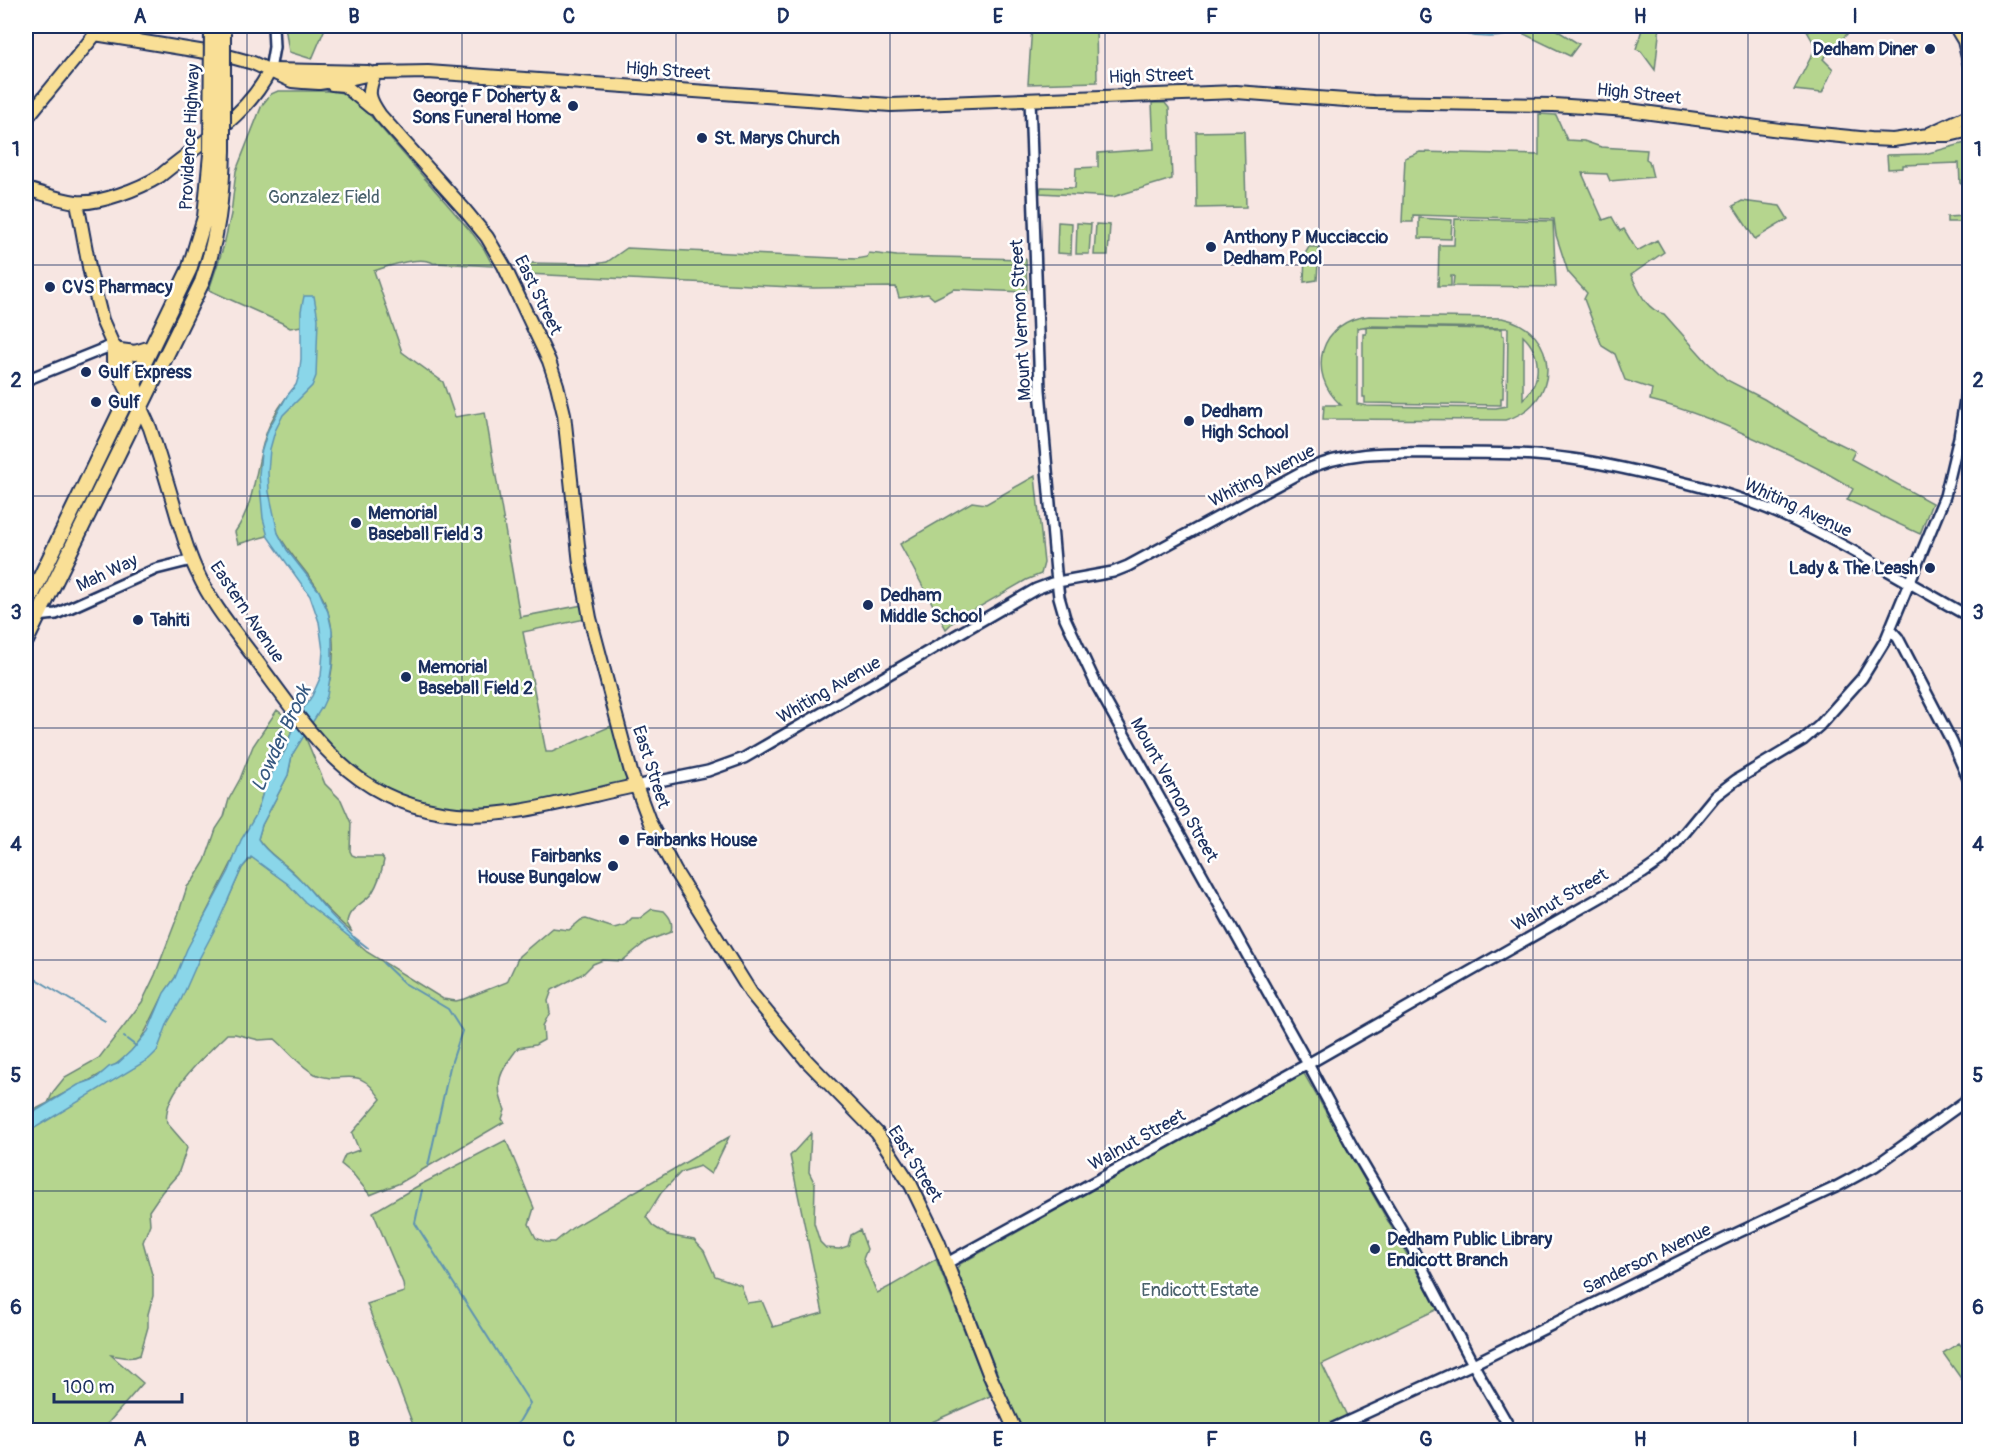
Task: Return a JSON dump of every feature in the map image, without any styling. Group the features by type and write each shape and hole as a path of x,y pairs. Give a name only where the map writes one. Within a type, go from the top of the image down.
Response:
{"highway":[{"name":"Providence Highway","path":"37,616 189,309 208,264 221,206 217,152 218,28"},
{"name":"Providence Highway","path":"26,607 134,381 180,291 198,246 217,152"},
{"path":"116,348 135,353 151,348"},
{"path":"26,641 37,616"}],"main road":[{"path":"1955,26 1967,44 1970,66"},
{"path":"26,119 99,30 210,52 253,63 270,70 263,85 243,109 160,177 131,191 77,202 26,189"},
{"name":"High Street","path":"270,70 320,72 360,70 375,73"},
{"name":"High Street","path":"270,70 292,81 319,83 375,73 428,72 891,105 1245,92 1373,102 1554,105 1628,110 1870,139 1893,140 1928,135 1949,135 1970,130"},
{"name":"East Street","path":"375,73 369,94 371,102 487,237 549,361 558,386 564,414 580,564 586,599 635,786 650,823 675,871 751,993 807,1061 877,1133 911,1185 947,1263 990,1376 1015,1431"},
{"path":"319,83 344,85 380,115"},
{"name":"High Street","path":"1928,135 1970,115"},
{"name":"Eastern Avenue","path":"77,202 102,320 134,381 140,406 152,434 197,573 218,609 310,732 340,765 370,786 391,797 417,807 443,813 472,815 502,813 635,786"},
{"name":"Eastern Avenue","path":"116,348 113,361 128,394 140,406"}],"street":[{"path":"270,70 274,47 273,26"},
{"name":"Mount Vernon Street","path":"1030,99 1044,448 1057,582 1065,618 1096,684 1351,1144 1411,1246 1511,1431"},
{"path":"26,380 116,348"},
{"name":"Walnut Street","path":"947,1263 1308,1064 1643,873 1663,859 1715,796 1736,780 1803,740 1832,713 1868,669 1882,647 1939,510 1954,461 1970,369"},
{"name":"Whiting Avenue","path":"635,786 714,769 744,758 1036,589 1057,582 1113,572 1142,560 1287,479 1331,459 1367,453 1536,455 1587,461 1686,482 1737,497 1778,513 1970,617"},
{"name":"Mah Way","path":"37,616 56,614 156,569 192,560"},
{"path":"1890,629 1898,638 1952,742 1970,783"},
{"name":"Sanderson Avenue","path":"1329,1431 1473,1364 1720,1241 1836,1187 1875,1166 1970,1098"}],"green space":[{"path":"285,26 326,26 312,59 289,52"},
{"path":"1032,26 1096,26 1097,82 1028,84"},
{"path":"1525,26 1550,26 1579,44 1570,56 1514,31"},
{"path":"1643,26 1660,26 1655,70 1641,51 1636,49"},
{"path":"1804,26 1846,26 1850,31 1823,59 1833,69 1822,93 1794,90 1816,47"},
{"name":"Gonzalez Field","path":"278,91 331,91 349,94 473,234 493,266 433,263 420,260 374,271 402,352 443,382 455,417 485,412 520,617 588,604 590,618 523,632 546,752 552,752 618,723 635,786 488,814 391,797 308,729 325,695 331,672 333,647 328,611 318,589 278,533 238,544 235,532 247,508 271,421 288,395 315,363 314,324 290,328 209,290 224,245 231,214 236,171 262,105 271,94"},
{"path":"1152,103 1165,103 1169,108 1172,179 1113,197 1040,193 1041,187 1075,188 1076,168 1098,167 1098,153 1154,149"},
{"path":"1539,114 1556,115 1567,140 1584,141 1601,147 1647,150 1646,159 1649,161 1653,177 1610,181 1607,174 1582,173 1603,220 1612,217 1620,231 1624,229 1637,251 1657,240 1664,252 1631,275 1644,299 1652,308 1664,314 1707,362 1727,380 1764,399 1820,434 1855,451 1851,459 1932,503 1920,534 1847,500 1853,489 1815,467 1714,421 1650,400 1652,389 1625,380 1615,354 1602,346 1584,299 1587,293 1568,272 1556,235 1554,219 1413,215 1413,222 1402,222 1405,158 1420,152 1539,155"},
{"path":"1244,131 1246,207 1197,208 1196,132"},
{"path":"1969,142 1969,190 1960,183 1959,163 1903,165 1903,168 1888,169 1887,155 1925,154"},
{"path":"1969,190 1969,222 1947,222 1947,217 1963,216 1963,194"},
{"path":"1742,201 1780,206 1788,219 1755,239 1733,206"},
{"path":"1419,218 1452,220 1451,239 1419,238"},
{"path":"1455,219 1553,221 1556,287 1453,286 1454,276 1451,276 1451,286 1438,286 1439,245 1454,245"},
{"path":"1058,222 1072,223 1071,254 1057,253"},
{"path":"1077,223 1091,224 1089,254 1076,254"},
{"path":"1096,224 1110,225 1108,255 1094,255"},
{"path":"1309,247 1319,247 1317,280 1304,282 1305,254"},
{"path":"627,248 856,259 867,257 869,253 897,256 1026,259 1027,292 954,289 934,299 928,294 899,298 896,287 813,288 527,274 522,270 526,263 595,264 607,262"},
{"path":"1369,316 1502,318 1521,325 1535,337 1544,352 1547,368 1545,384 1537,399 1524,412 1505,420 1323,419 1324,405 1341,405 1330,392 1323,378 1321,364 1323,350 1329,337 1339,327 1352,320","holes":["1368,326 1508,328 1507,406 1496,408 1357,404 1357,328","1523,336 1534,351 1537,368 1534,385 1523,399"]},
{"path":"1366,327 1502,329 1504,336 1501,405 1365,403 1365,397 1363,397 1363,334 1366,334"},
{"path":"1035,476 1044,563 1041,574 1026,580 953,622 946,629 900,544 972,502 986,504"},
{"path":"277,710 294,723 286,749 265,786 256,815 202,921 226,904 242,868 252,857 288,884 367,952 443,999 456,1001 507,982 519,956 552,928 569,930 581,920 586,919 614,928 625,925 632,918 640,918 652,909 664,911 670,918 671,932 647,941 622,961 603,960 593,964 584,973 552,990 548,1001 550,1012 543,1026 544,1040 535,1045 518,1048 500,1078 499,1092 505,1110 502,1119 504,1122 400,1183 370,1195 353,1174 341,1164 345,1155 359,1150 352,1133 381,1099 372,1088 357,1078 325,1077 309,1071 275,1039 259,1040 227,1034 187,1075 171,1099 167,1111 167,1123 187,1148 178,1174 149,1211 150,1224 143,1242 153,1278 153,1296 148,1314 148,1327 140,1355 129,1357 111,1355 143,1383 102,1430 26,1430 26,1114 48,1103 53,1092 65,1077 99,1058 142,1002 155,975 187,887 205,861 216,829 224,817 229,799 253,746","holes":["201,924 140,1059 50,1101 111,1068 135,1047 175,978"]},
{"path":"304,734 325,784 341,800 351,823 350,851 352,855 382,857 384,860 380,877 372,893 353,910 348,918 347,923 352,932 258,839 262,825 288,775 292,755"},
{"name":"Endicott Estate","path":"1303,1072 1438,1309 1322,1364 1347,1416 1318,1430 1022,1430 1011,1409 959,1275 957,1268 960,1264"},
{"path":"811,1133 809,1172 815,1184 814,1223 820,1242 826,1248 839,1249 848,1246 851,1235 860,1230 867,1249 863,1259 877,1293 936,1259 990,1396 914,1430 415,1430 367,1304 404,1292 403,1283 373,1212 506,1140 534,1208 529,1224 536,1238 546,1242 555,1242 572,1228 729,1137 711,1174 700,1166 681,1172 661,1193 646,1217 653,1226 667,1235 694,1240 704,1251 715,1276 741,1285 747,1303 762,1301 773,1327 823,1313 790,1156"},
{"path":"1959,1343 1969,1355 1969,1390 1943,1353"}],"water":[{"path":"1445,26 1525,26 1507,35 1485,37 1463,33"},
{"path":"304,296 314,296 318,319 316,376 312,386 283,415 275,431 270,449 269,492 278,533 287,550 319,591 328,612 332,630 332,665 327,696 292,755 288,775 262,825 258,839 303,882 361,946 305,902 288,884 251,857 242,868 181,1000 168,1022 157,1051 149,1059 33,1129 26,1138 26,1117 78,1085 95,1079 109,1067 117,1064 148,1031 164,993 175,978 187,949 229,871 241,840 256,815 265,786 286,749 294,723 312,696 321,676 323,651 319,622 310,596 268,537 263,518 259,475 261,453 268,430 287,396 296,385 299,375 301,311"}],"waterway":[{"path":"354,937 368,948"},
{"path":"383,963 404,983 448,1009 462,1031 450,1067 428,1166"},
{"path":"26,973 105,1021"},
{"path":"124,1037 136,1046"},
{"path":"422,1190 415,1223 530,1403 519,1422 510,1430"}],"place":[{"name":"Dedham Diner","path":"1930,49"},
{"name":"George F Doherty & Sons Funeral Home","path":"573,106"},
{"name":"St. Marys Church","path":"702,138"},
{"name":"Anthony P Mucciaccio Dedham Pool","path":"1211,247"},
{"name":"CVS Pharmacy","path":"50,287"},
{"name":"Gulf Express","path":"86,372"},
{"name":"Gulf","path":"96,402"},
{"name":"Dedham High School","path":"1189,421"},
{"name":"Memorial Baseball Field 3","path":"356,523"},
{"name":"Lady & The Leash","path":"1930,568"},
{"name":"Dedham Middle School","path":"868,605"},
{"name":"Tahiti","path":"138,620"},
{"name":"Memorial Baseball Field 2","path":"406,677"},
{"name":"Fairbanks House","path":"624,840"},
{"name":"Fairbanks House Bungalow","path":"613,866"},
{"name":"Dedham Public Library Endicott Branch","path":"1375,1249"}],"water label":[{"name":"Lowder Brook","path":"281,738"}]}
